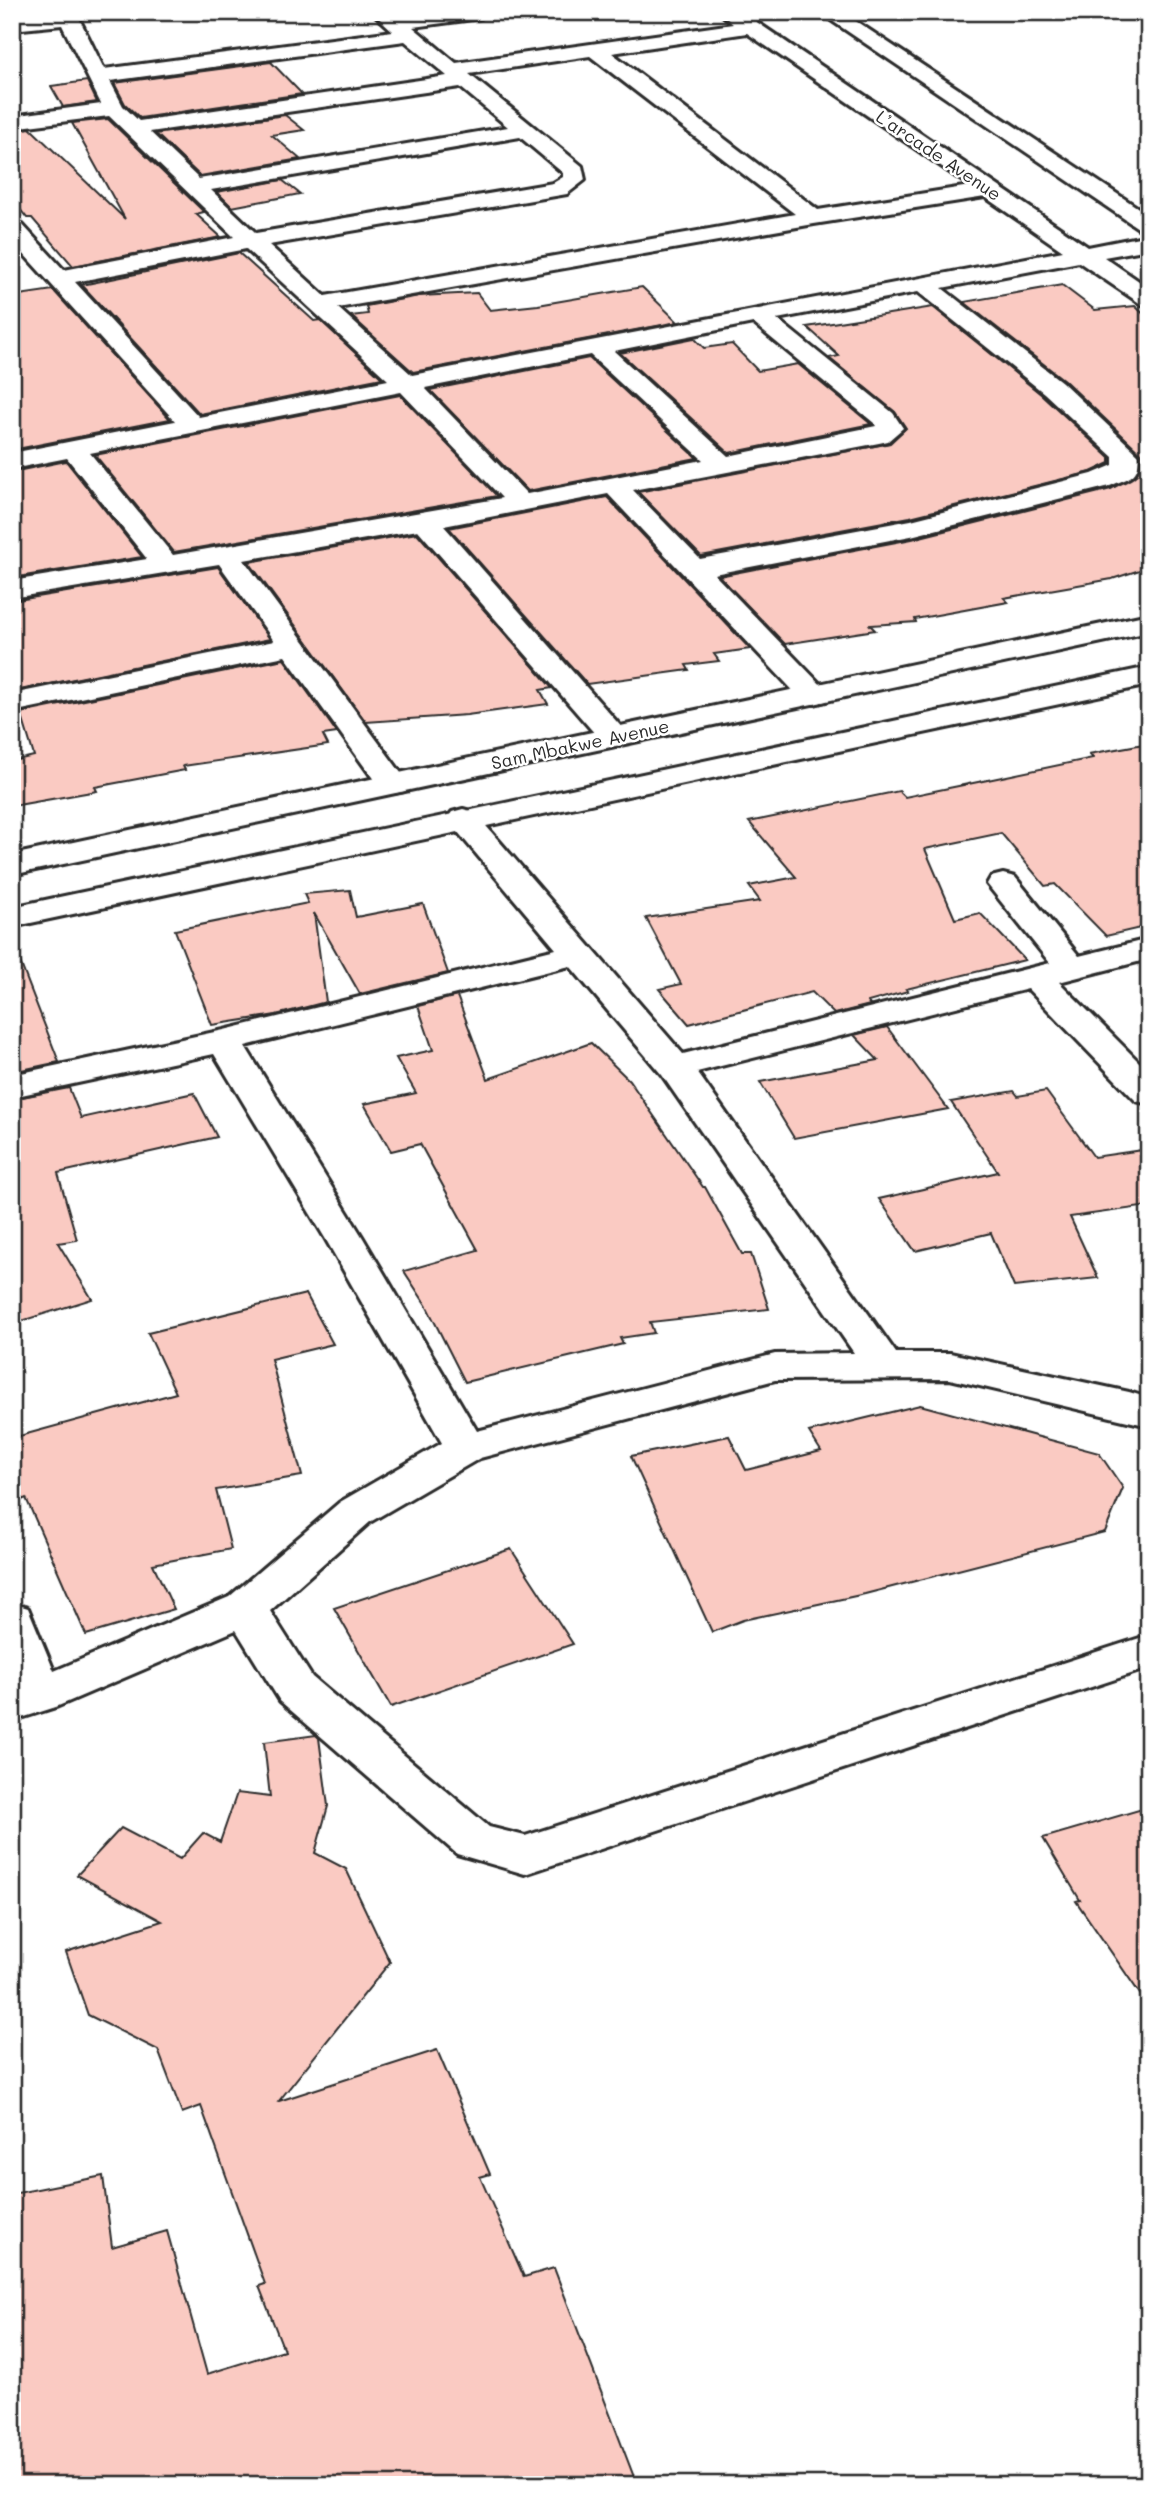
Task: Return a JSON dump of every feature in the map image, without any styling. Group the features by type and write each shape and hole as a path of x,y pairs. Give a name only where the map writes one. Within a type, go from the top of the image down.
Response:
{"street":[{"path":"98,76 396,24 481,12"},
{"name":"L’arcade Avenue","path":"729,12 1149,299"},
{"path":"829,12 1149,225"},
{"path":"12,24 68,15 114,109 251,241 408,385 520,502"},
{"path":"61,278 251,241 559,189 574,180 574,171 396,24"},
{"path":"135,128 595,50 751,27"},
{"path":"595,50 814,217"},
{"path":"12,122 114,109"},
{"path":"194,186 526,130"},
{"path":"320,304 814,217 990,190"},
{"path":"12,227 192,425"},
{"path":"12,461 758,315 1149,242"},
{"path":"694,569 911,528 1101,480 1137,467 1100,428 1048,382 924,285"},
{"path":"12,590 425,521 879,435 890,428 884,418 758,315"},
{"path":"596,347 722,464"},
{"path":"73,449 166,564"},
{"path":"613,484 814,695"},
{"path":"425,521 614,737"},
{"path":"226,554 393,784"},
{"name":"Sam Mbakwe Avenue","path":"12,865 1149,623"},
{"path":"12,703 292,646"},
{"path":"12,917 1149,676"},
{"path":"463,820 675,1067 884,1366"},
{"path":"1003,884 1072,969"},
{"path":"675,1067 1149,949"},
{"path":"12,1086 225,1041 578,954"},
{"path":"1036,978 1149,1093"},
{"path":"225,1041 466,1448"},
{"path":"12,1619 26,1700 245,1608 355,1512 466,1448 775,1367 950,1366 1149,1412"},
{"path":"245,1608 296,1689 474,1841 525,1855 1149,1651"}],"building":[{"path":"271,62 302,94 140,118 125,104 114,83"},
{"path":"87,81 97,102 63,107 51,86"},
{"path":"285,115 304,130 272,135 300,159 200,176 156,134"},
{"path":"108,119 204,212 196,214 221,237 73,266 32,218 27,218 12,199 12,131 30,128 125,219 72,123"},
{"path":"282,180 300,194 232,207 217,192"},
{"path":"239,253 314,321 320,320 382,378 200,414 82,285"},
{"path":"1062,285 1095,310 1135,306 1149,319 1149,567 1112,579 1004,598 1008,602 915,619 916,622 870,625 875,630 785,644 719,576 912,539 1111,489 1137,474 1141,453 1064,380 964,302"},
{"path":"642,287 678,322 413,372 351,316 368,314 366,306 419,296 477,293 490,310 538,305"},
{"path":"53,290 170,419 12,450 12,296"},
{"path":"933,307 1042,395 1110,458 1110,463 1091,472 910,517 701,556 638,492 890,443 906,428 895,412 829,358 839,356 807,327"},
{"path":"694,338 704,348 732,344 758,371 798,364 871,424 729,453 620,353"},
{"path":"589,358 697,458 528,491 430,390"},
{"path":"400,395 497,496 174,552 95,455"},
{"path":"66,461 142,557 12,578 12,472"},
{"path":"607,497 750,649 714,654 719,661 686,665 689,670 587,684 449,528"},
{"path":"417,533 552,688 540,690 548,704 467,715 366,722 249,562"},
{"path":"218,567 270,639 15,691 12,681 12,601"},
{"path":"284,659 337,733 323,735 328,745 183,766 185,770 95,787 97,791 12,806 12,761 34,756 21,713"},
{"path":"1149,743 1149,926 1106,936 1055,884 1045,886 1001,833 925,849 955,919 980,913 1025,960 906,989 908,991 868,1002 870,1005 834,1014 812,992 689,1024 659,989 681,984 646,918 760,901 749,886 796,877 749,822 899,791 905,797 1093,758 1089,754"},
{"path":"350,890 356,917 423,904 448,973 360,994 314,913 326,1002 276,1015 212,1025 175,930 308,903 304,894"},
{"path":"12,949 15,949 59,1062 12,1072"},
{"path":"457,996 488,1079 591,1043 629,1080 705,1187 742,1254 751,1254 769,1309 650,1322 654,1333 620,1338 623,1344 465,1382 426,1305 404,1271 478,1250 420,1144 391,1151 364,1104 416,1093 396,1058 433,1050 418,1006"},
{"path":"887,1027 948,1109 794,1138 760,1082 878,1060 854,1035"},
{"path":"69,1088 81,1118 194,1093 217,1137 58,1173 77,1240 58,1243 92,1299 12,1324 12,1099"},
{"path":"1014,1091 1018,1096 1046,1091 1094,1157 1149,1149 1149,1206 1070,1217 1098,1278 1014,1287 991,1233 915,1251 879,1199 998,1172 951,1102"},
{"path":"306,1294 333,1344 271,1359 302,1476 216,1490 231,1549 153,1564 174,1609 86,1635 26,1498 22,1500 12,1476 12,1438 176,1393 148,1333"},
{"path":"920,1405 1099,1453 1123,1488 1105,1532 865,1594 743,1620 712,1632 631,1456 729,1436 746,1470 821,1451 809,1432"},
{"path":"511,1549 573,1644 391,1707 334,1608"},
{"path":"316,1735 319,1738 328,1806 315,1853 346,1869 390,1962 279,2101 437,2050 490,2174 480,2177 524,2277 554,2268 637,2485 12,2485 12,2194 103,2176 112,2247 167,2231 207,2374 284,2350 259,2286 265,2284 201,2106 182,2113 158,2050 88,2015 66,1952 162,1921 77,1875 121,1828 180,1859 203,1833 220,1842 237,1793 270,1797 264,1742"},
{"path":"1149,1807 1149,2007 1076,1901 1080,1900 1043,1838"}]}
